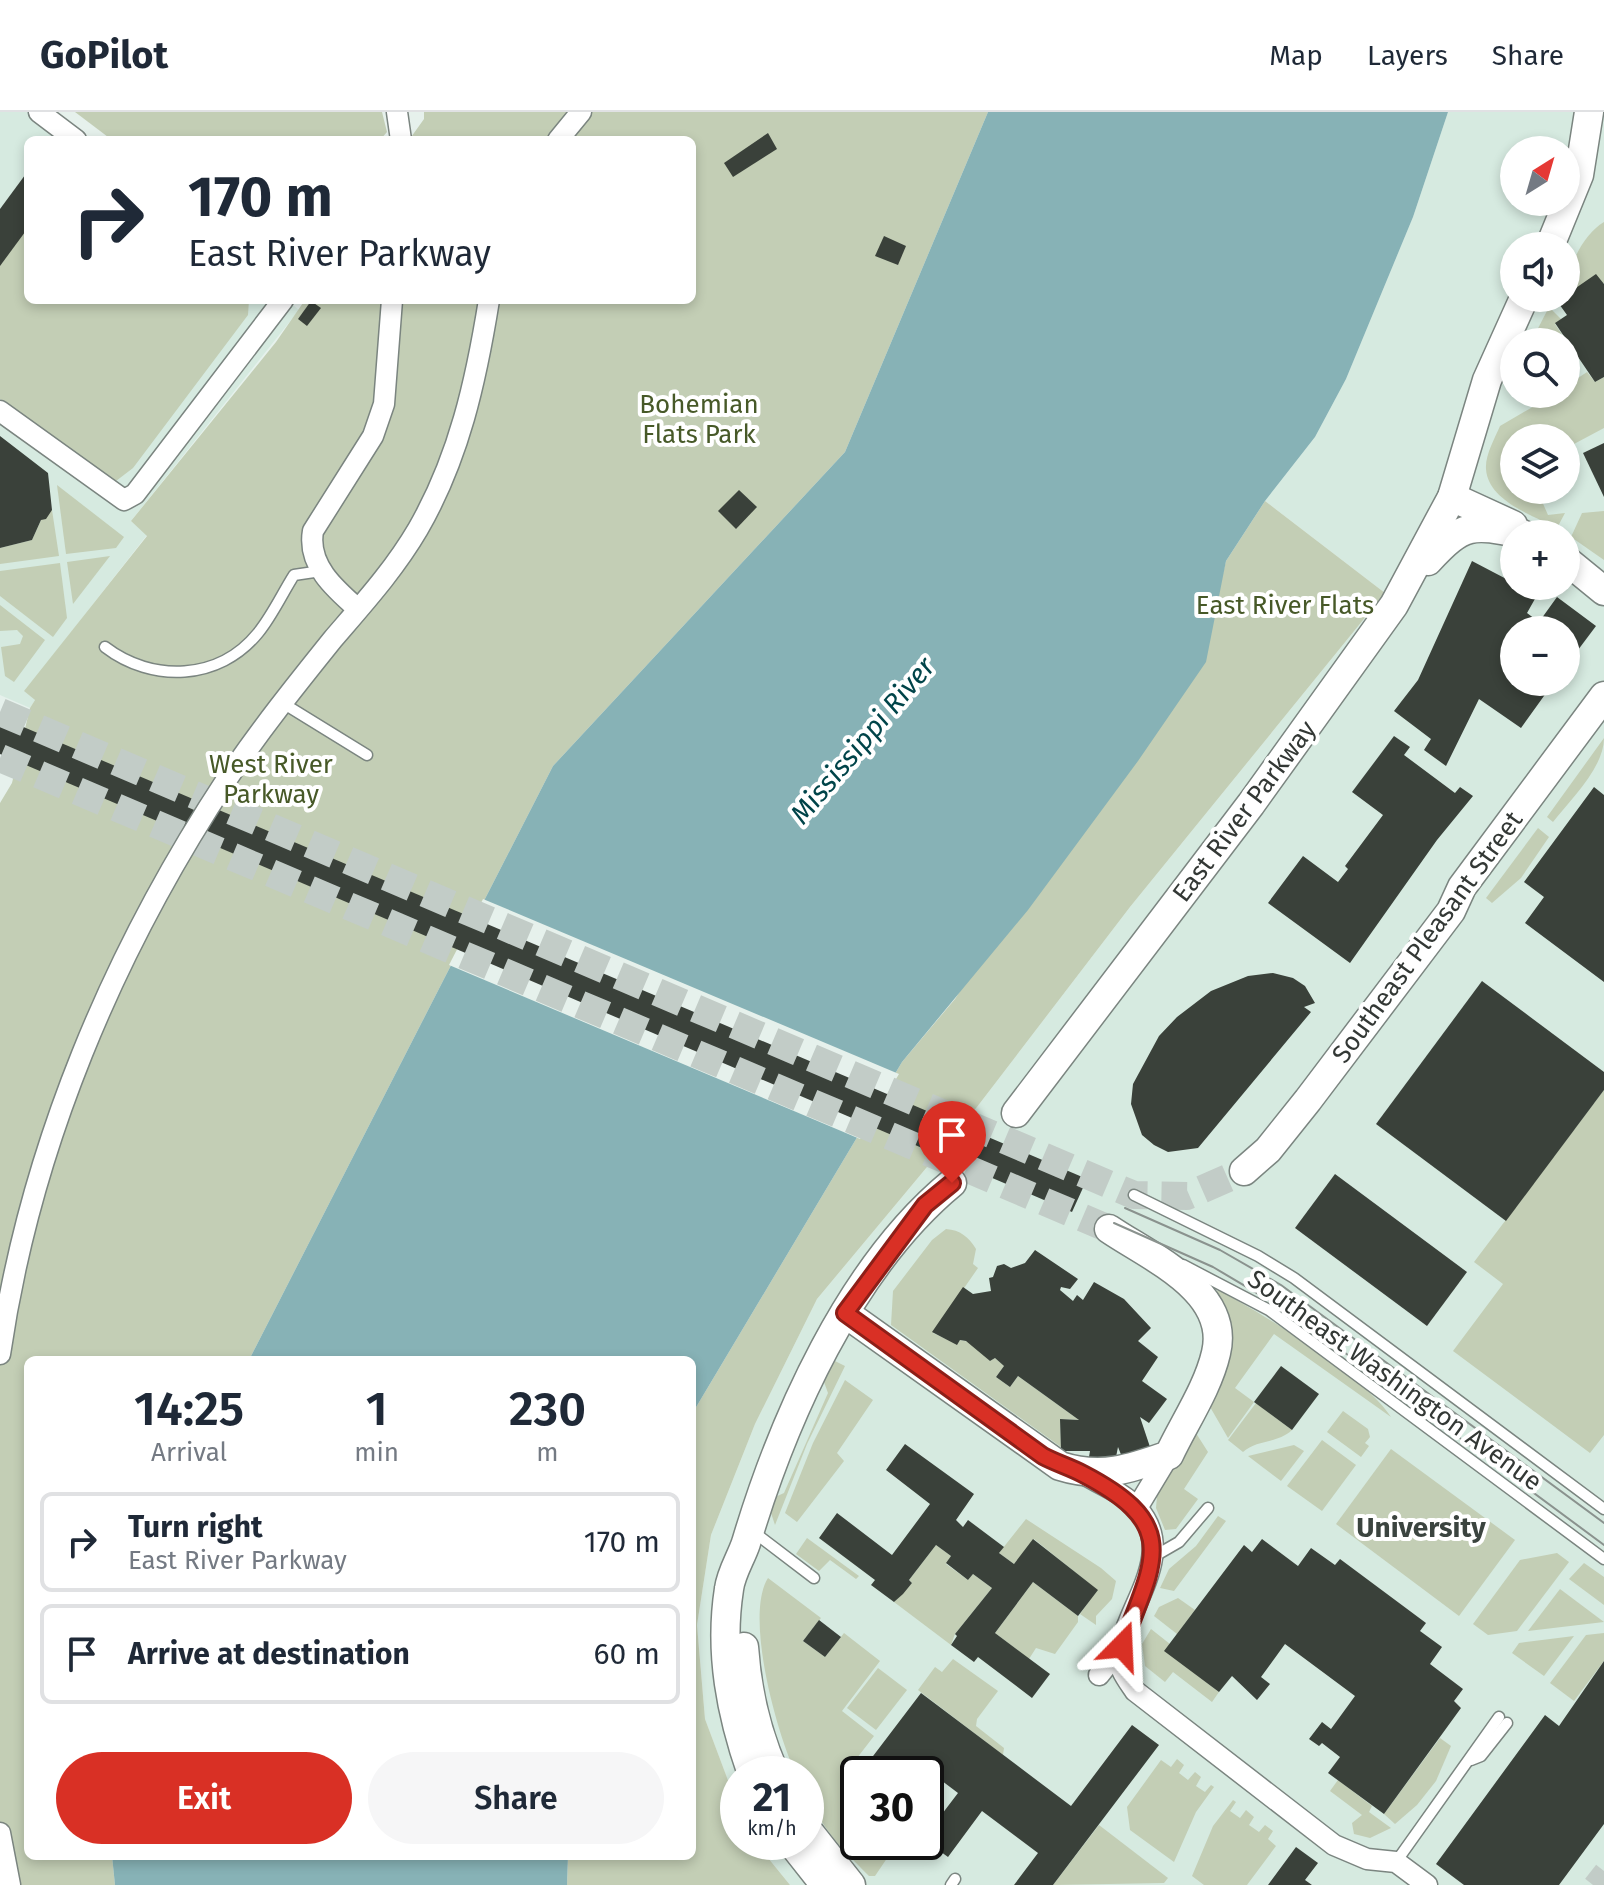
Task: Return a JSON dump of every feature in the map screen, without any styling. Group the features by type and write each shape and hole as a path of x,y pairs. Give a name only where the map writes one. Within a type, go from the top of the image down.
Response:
{"street":[{"path":"39,112 71,136"},
{"path":"397,112 400,136"},
{"path":"561,136 581,112"},
{"path":"1556,232 1579,175 1589,112"},
{"path":"0,411 124,500 135,494 280,304"},
{"path":"358,609 321,571 311,543 313,531 373,436 384,404 392,304"},
{"path":"0,1354 31,1206 56,1125 102,1005 177,860 281,702 379,587 418,530 451,463 476,382 488,304"},
{"name":"East River Parkway","path":"1016,1113 1283,761 1409,582 1452,497 1487,380 1518,312"},
{"path":"1452,497 1500,520"},
{"path":"1409,582 1451,536 1477,526 1500,530"},
{"path":"1580,571 1604,591"},
{"name":"Southeast Pleasant Street","path":"1244,1171 1268,1150 1308,1100 1451,911 1462,887 1604,696"},
{"path":"746,1756 727,1680 729,1585 762,1487 796,1404 845,1313 925,1205 952,1183"},
{"path":"1109,1229 1199,1292 1215,1319 1216,1352 1169,1455 1137,1508"},
{"path":"845,1313 1043,1456 1080,1472 1137,1508 1152,1540 1152,1558 1122,1646 1121,1668 1135,1691 1334,1845 1367,1859 1396,1862 1427,1885"},
{"path":"1080,1472 1111,1474 1169,1455"},
{"path":"747,1538 746,1679 768,1756"},
{"path":"1099,1675 1122,1646"},
{"path":"0,1833 10,1885"},
{"path":"824,1851 851,1885"},
{"path":"805,1860 825,1885"}],"lane":[{"path":"105,647 144,670 186,674 222,662 257,634 294,575 321,571"},
{"path":"281,702 367,755"},
{"name":"Southeast Washington Avenue","path":"1134,1195 1258,1256 1294,1278 1604,1509"},
{"name":"Southeast Washington Avenue","path":"1109,1229 1240,1292 1269,1310 1604,1559"},
{"path":"1152,1558 1179,1542 1208,1508"},
{"path":"747,1538 814,1578"},
{"path":"1396,1862 1503,1720"}],"shaded area":[{"path":"0,112 39,112 71,136 24,136 24,304 292,304 299,310 131,521 147,535 25,691 35,700 30,708 0,695"},
{"path":"1448,112 1604,112 1604,1885 790,1885 770,1860 824,1860 824,1756 720,1756 720,1759 705,1719 697,1625 711,1535 755,1424 817,1299 977,1107 1130,907 1385,593 1265,501 1315,437 1346,379 1413,217"}],"green space":[{"path":"75,112 382,112 387,132 384,136 107,136"},
{"name":"West River Parkway","path":"424,112 988,112 845,452 553,766 251,1356 24,1356 24,1860 112,1860 115,1885 0,1885 0,803 12,783 30,708 35,700 24,691 147,536 131,521 276,342 302,304 696,304 696,136 412,136 424,119"},
{"path":"24,221 24,304 249,304 248,315 133,468 116,481 109,481 0,399 0,253"},
{"path":"1604,222 1604,283 1580,291 1580,248"},
{"path":"1546,312 1554,312 1561,319 1555,324 1558,328 1538,328"},
{"path":"1587,372 1595,382 1604,377 1604,428 1580,441 1580,424 1503,424 1531,408 1580,408 1580,377"},
{"path":"1500,426 1500,496 1489,480 1486,469"},
{"path":"57,485 124,537 116,548 66,554"},
{"name":"East River Flats","path":"1265,501 1385,593 1130,907 977,1107 817,1299 755,1424 711,1535 697,1625 705,1719 720,1759 720,1860 770,1860 790,1885 567,1885 568,1860 696,1860 696,1407 902,1062 955,999 1219,589 1226,561"},
{"path":"1511,504 1543,504 1548,515 1565,513 1561,520 1541,520"},
{"path":"52,510 59,556 0,564 0,548 32,540 41,520"},
{"path":"1604,511 1604,560 1580,543 1579,520 1582,513"},
{"path":"110,556 73,604 67,562"},
{"path":"60,563 67,618 53,637 0,596 0,571"},
{"path":"0,605 45,640 14,682 5,676 1,647 20,644 23,636 17,630 0,631"},
{"path":"1604,738 1603,749 1592,772 1553,822 1547,817"},
{"path":"1538,828 1549,837 1521,878 1492,903 1486,898"},
{"path":"1604,1090 1604,1435 1590,1453 1453,1351 1503,1284 1474,1262"},
{"path":"946,1229 960,1233 970,1241 976,1249 973,1264 978,1268 933,1333 957,1344 960,1340 969,1342 990,1361 995,1358 1004,1366 996,1377 1010,1387 1018,1376 1079,1420 1060,1419 1061,1447 891,1325 893,1291 932,1240"},
{"path":"1218,1290 1337,1365 1378,1401 1391,1417 1274,1334 1235,1388 1254,1402 1228,1438 1206,1400 1215,1294"},
{"path":"835,1361 845,1366 807,1444 775,1525 771,1513 773,1498 784,1493 828,1393 824,1382"},
{"path":"845,1380 873,1400 837,1453 844,1461 797,1522 785,1513 813,1443"},
{"path":"1256,1403 1292,1430 1243,1452 1228,1440"},
{"path":"1343,1411 1368,1429 1370,1437 1365,1443 1369,1446 1361,1457 1327,1432"},
{"path":"1194,1430 1208,1452 1184,1489 1198,1499 1176,1529 1165,1530 1156,1508 1157,1496"},
{"path":"1322,1440 1356,1465 1322,1511 1287,1486"},
{"path":"1294,1445 1304,1451 1281,1481 1248,1456"},
{"path":"1391,1449 1515,1540 1459,1616 1336,1524"},
{"path":"1218,1516 1226,1521 1174,1591 1160,1588 1169,1569 1196,1546"},
{"path":"1026,1519 1116,1581 1112,1599 1096,1616 1096,1625 1080,1614 1097,1590 1034,1539 1014,1564 999,1553"},
{"path":"807,1538 859,1576 856,1579 830,1560 819,1571 796,1554"},
{"path":"936,1545 951,1556 946,1564 968,1580 973,1574 992,1588 955,1634 951,1645 894,1602 912,1583 909,1580"},
{"path":"1557,1553 1569,1562 1517,1631 1488,1635 1473,1624 1520,1560"},
{"path":"1584,1563 1604,1577 1604,1605 1569,1579"},
{"path":"768,1578 821,1618 803,1641 825,1657 844,1633 880,1661 842,1711 874,1736 859,1756 840,1756 840,1845 824,1825 824,1756 788,1756 780,1732 761,1646 762,1596"},
{"path":"1033,1582 1078,1616 1078,1622 1055,1654 1036,1648 1029,1659 995,1633"},
{"path":"1560,1589 1604,1622 1528,1631"},
{"path":"1178,1598 1195,1610 1177,1634 1154,1616 1159,1607"},
{"path":"1151,1629 1170,1644 1165,1651 1219,1692 1212,1702 1173,1672 1165,1682 1145,1666 1142,1644"},
{"path":"1604,1633 1604,1661 1574,1701 1550,1683 1586,1635"},
{"path":"1574,1636 1544,1676 1512,1653 1519,1643"},
{"path":"953,1659 998,1691 977,1719 976,1726 1004,1748 1003,1755 918,1690 935,1667 942,1672"},
{"path":"878,1668 907,1690 876,1730 847,1708"},
{"path":"1440,1738 1451,1746 1436,1781 1417,1805 1395,1824 1384,1814"},
{"path":"1177,1759 1184,1765 1179,1773 1188,1780 1195,1772 1201,1777 1196,1786 1205,1792 1211,1785 1214,1787 1196,1812 1174,1862 1130,1830 1127,1807 1161,1760 1171,1767"},
{"path":"1338,1780 1372,1806 1369,1812 1391,1828 1370,1838 1354,1834 1352,1823 1362,1815 1330,1791"},
{"path":"1233,1800 1236,1802 1230,1811 1240,1818 1246,1810 1254,1817 1249,1825 1259,1832 1265,1825 1273,1831 1268,1839 1276,1846 1247,1885 1204,1885 1192,1876 1213,1826"},
{"path":"1099,1825 1168,1878 1164,1883 1053,1885"},
{"path":"854,1860 886,1860 875,1876 869,1876"}],"water":[{"name":"Mississippi River","path":"988,112 1448,112 1413,217 1346,379 1315,437 1265,501 1226,561 1206,662 1138,761 1028,910 902,1062 696,1407 696,1356 251,1356 553,766 845,452"},
{"path":"112,1860 568,1860 567,1885 115,1885"}],"pier":[{"path":"483,899 899,1074 860,1139 449,965"}],"building":[{"path":"768,133 777,149 733,177 724,163"},
{"path":"24,176 24,233 0,266 0,209"},
{"path":"884,236 906,246 898,265 875,256"},
{"path":"1596,274 1604,284 1604,377 1595,382 1580,360 1580,328 1558,328 1555,323 1567,315 1565,312 1580,312 1580,285"},
{"path":"309,304 321,308 307,326 298,319"},
{"path":"0,436 48,473 52,510 46,519 41,520 32,540 0,548"},
{"path":"1604,443 1604,497 1583,453"},
{"path":"739,490 757,507 736,529 718,511"},
{"path":"1472,561 1500,576 1500,600 1534,600 1527,613 1531,616 1500,616 1500,696 1544,696 1521,728 1479,699 1446,766 1424,750 1431,739 1394,711 1418,680"},
{"path":"1555,600 1561,600 1596,626 1580,647 1580,616 1543,616"},
{"path":"0,717 1087,1179 1072,1212 0,754"},
{"path":"1394,736 1410,747 1404,755 1455,793 1460,787 1473,796 1437,840 1350,963 1268,903 1303,856 1338,882 1348,869 1345,866 1383,815 1352,792"},
{"path":"1594,787 1604,795 1604,982 1525,923 1544,897 1524,882"},
{"path":"1273,973 1293,978 1305,986 1315,1003 1304,1007 1311,1012 1198,1148 1168,1152 1154,1145 1142,1135 1131,1104 1133,1084 1159,1036 1177,1017 1211,991 1248,976"},
{"path":"1482,981 1604,1072 1604,1090 1506,1221 1376,1124"},
{"path":"1335,1174 1467,1272 1427,1326 1295,1228"},
{"path":"1035,1250 1078,1279 1070,1289 1061,1287 1060,1290 1073,1301 1077,1295 1083,1300 1094,1282 1124,1299 1151,1328 1138,1341 1158,1357 1142,1381 1167,1399 1149,1423 1140,1417 1152,1453 1124,1462 1118,1447 1114,1467 1088,1463 1090,1451 1061,1451 1060,1419 1079,1420 1018,1376 1010,1387 996,1377 1004,1366 995,1358 990,1361 966,1341 960,1340 957,1345 932,1332 963,1287 973,1294 991,1291 989,1278 993,1277 997,1266 1004,1264 1011,1268 1025,1263"},
{"path":"1281,1366 1319,1394 1292,1430 1254,1402"},
{"path":"905,1444 974,1494 956,1520 963,1527 968,1520 1004,1547 999,1553 1014,1564 1033,1539 1098,1590 1078,1616 1033,1582 995,1633 1050,1674 1032,1698 978,1657 974,1662 951,1645 957,1636 955,1634 992,1588 973,1574 968,1580 946,1563 951,1556 936,1545 909,1580 912,1583 894,1602 871,1585 875,1580 819,1538 837,1513 892,1555 930,1504 886,1470"},
{"path":"1262,1539 1298,1566 1311,1548 1335,1565 1340,1559 1426,1623 1420,1631 1442,1647 1430,1664 1463,1689 1454,1701 1461,1708 1384,1814 1328,1773 1340,1757 1322,1743 1319,1746 1309,1739 1322,1722 1331,1729 1355,1696 1285,1644 1261,1677 1270,1684 1257,1700 1232,1676 1219,1692 1164,1651 1244,1545 1252,1552"},
{"path":"819,1620 841,1637 825,1657 803,1641"},
{"path":"1604,1661 1604,1824 1559,1885 1464,1885 1436,1864 1545,1715 1559,1726"},
{"path":"921,1693 1071,1806 1132,1725 1159,1745 1053,1885 1014,1885 1038,1853 982,1811 948,1857 944,1854 944,1811 958,1793 944,1782 944,1756 873,1756"},
{"path":"1296,1847 1318,1863 1305,1880 1312,1885 1268,1885"}],"tunnel":[{"path":"0,712 1134,1195 1187,1196 1244,1171"},
{"path":"0,758 1109,1229"},
{"path":"1593,1885 1604,1871"}],"tram line":[{"path":"1125,1208 1220,1250 1281,1285 1604,1523"},
{"path":"1114,1223 1213,1267 1294,1315 1604,1545"}],"district":[{"name":"University","path":"1421,1527"}],"route":[{"path":"952,1183 925,1205 845,1313 1043,1456 1060,1466 1080,1472 1137,1508 1152,1540 1152,1558 1122,1646"}],"park label":[{"name":"Bohemian Flats Park","path":"699,419"}]}
